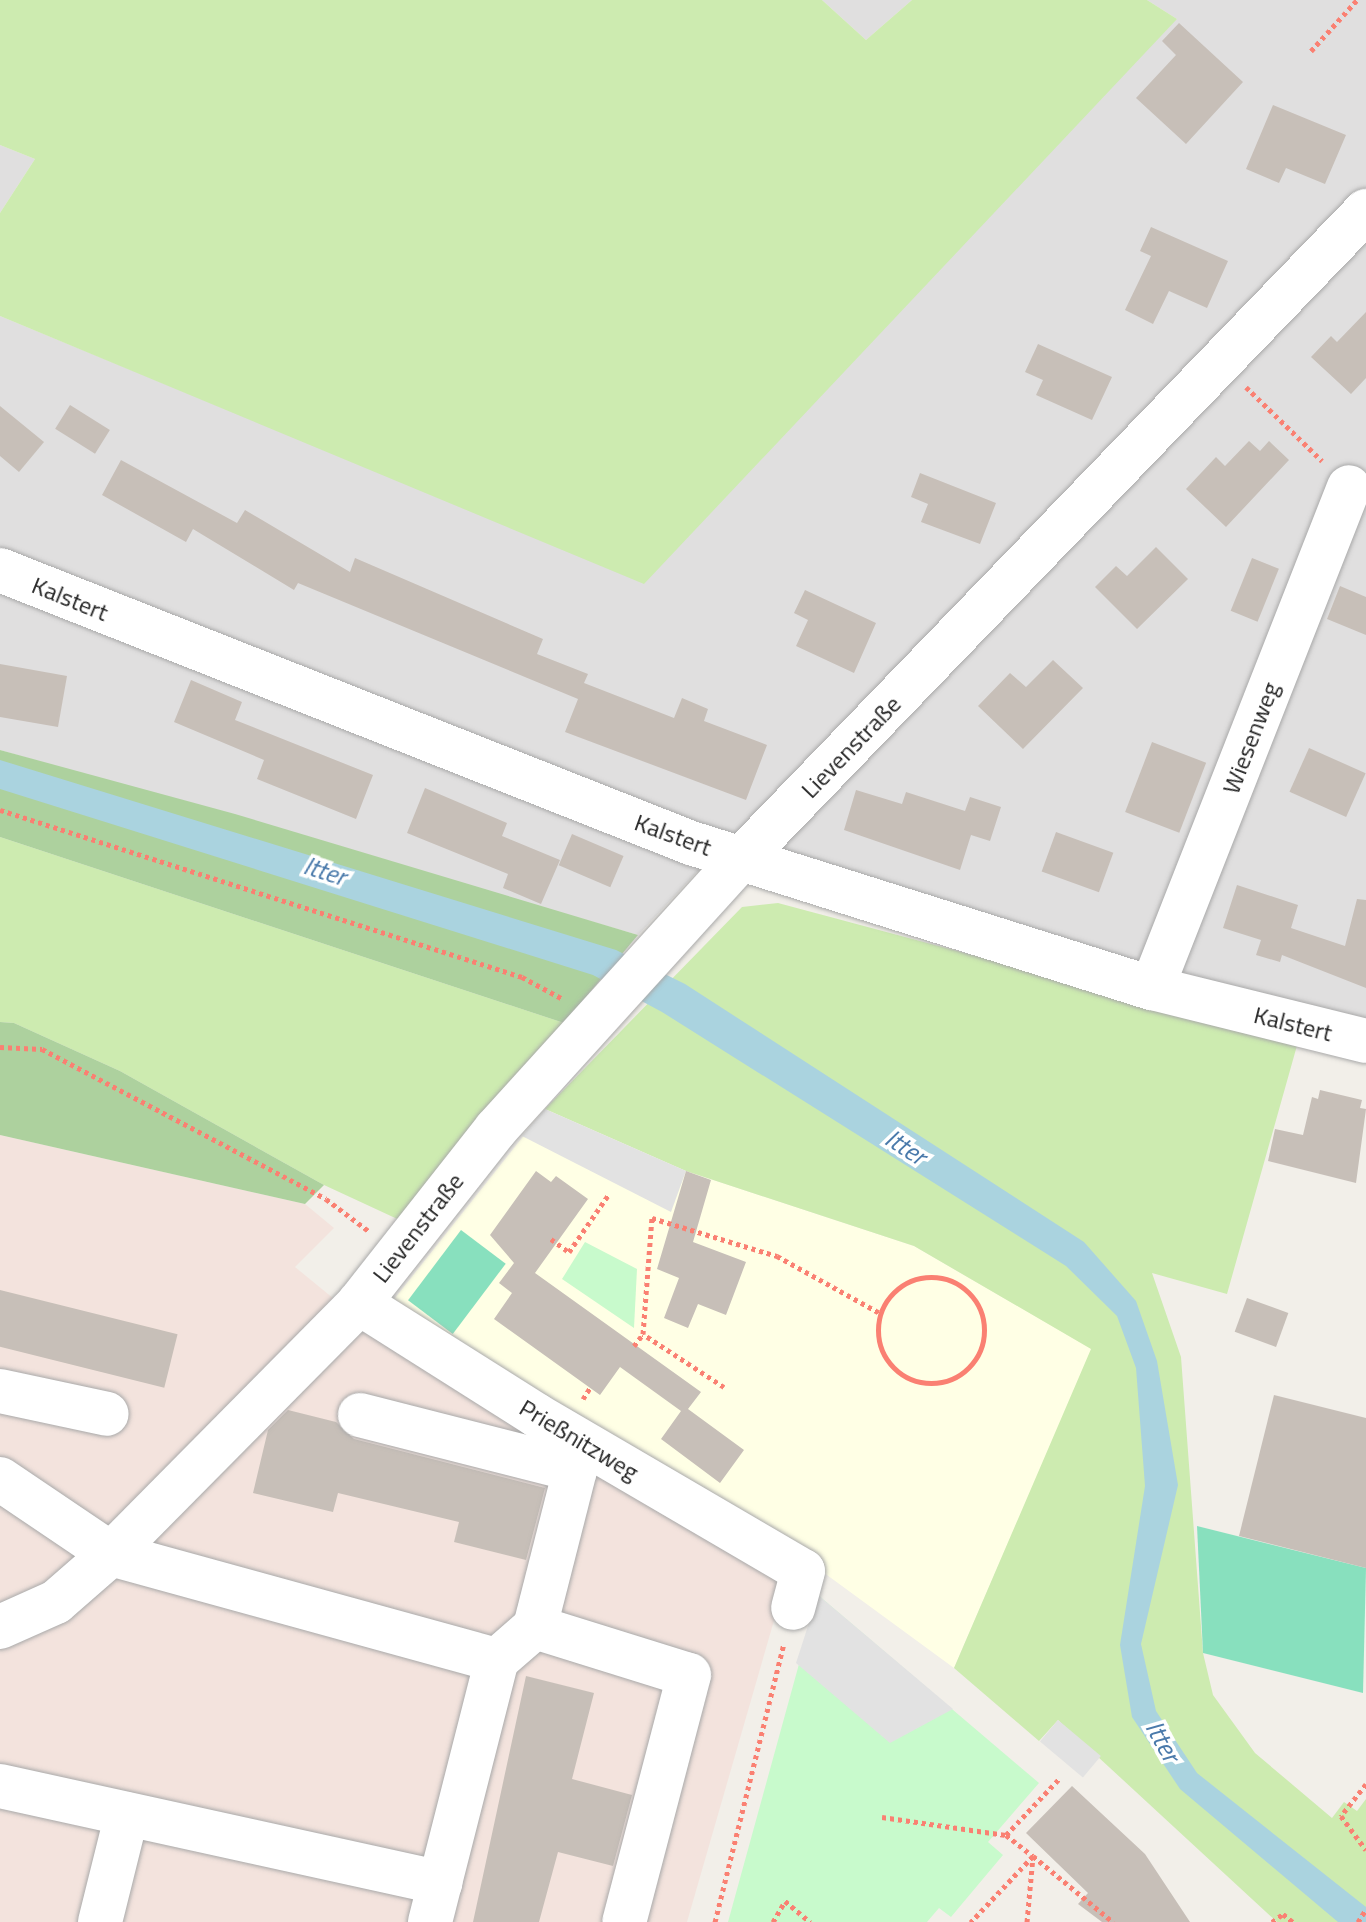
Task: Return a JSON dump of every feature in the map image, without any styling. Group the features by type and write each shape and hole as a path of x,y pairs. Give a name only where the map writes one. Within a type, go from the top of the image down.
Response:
{"street":[{"name":"Lievenstraße","path":"0,1627 56,1602 111,1554 359,1303 496,1129 742,858 1366,211"},
{"name":"Wiesenweg","path":"1152,988 1349,487"},
{"name":"Kalstert","path":"0,570 742,858 1152,988 1366,1041"},
{"name":"Prießnitzweg","path":"359,1303 567,1424 798,1590"},
{"path":"0,1391 107,1414"},
{"path":"0,1786 127,1814 435,1902 497,1660 535,1627 575,1470 360,1415"},
{"path":"0,1479 111,1554 497,1660"},
{"path":"535,1627 689,1675 624,1922"},
{"path":"100,1922 127,1814"}],"path":[{"path":"1311,51 1357,0"},
{"path":"1240,381 1349,487"},
{"path":"0,810 522,977 569,1002"},
{"path":"0,1047 56,1056 326,1199 400,1254"},
{"path":"551,1239 569,1252 609,1194"},
{"path":"634,1346 643,1334 652,1218 777,1256 880,1313"},
{"path":"952,1281 978,1305 983,1339 967,1369 935,1382 918,1381 885,1355 880,1313 909,1282 952,1281"},
{"path":"643,1334 724,1387"},
{"path":"715,1922 798,1590"},
{"path":"1006,1835 1059,1779"},
{"path":"1366,1784 1341,1816 1366,1850"},
{"path":"882,1817 1006,1835 1113,1922"},
{"path":"971,1922 1033,1856"},
{"path":"1027,1922 1033,1856"},
{"path":"1078,1894 1083,1888"},
{"path":"773,1922 785,1901 810,1922"},
{"path":"1358,1922 1366,1909"},
{"path":"1272,1922 1283,1914 1293,1922"}],"shaded area":[{"path":"822,0 912,0 866,40"},
{"path":"1147,0 1366,0 1366,1029 721,846 638,935 0,750 0,316 279,431 1177,19"},
{"path":"0,145 35,159 0,213"},
{"path":"545,1109 686,1171 914,1246 1092,1349 954,1668 827,1575 391,1303"},
{"path":"545,1109 686,1171 671,1212 522,1136"},
{"path":"0,1135 305,1204 334,1228 295,1267 350,1312 788,1572 687,1922 0,1922"},
{"path":"818,1595 953,1709 890,1743 796,1663"},
{"path":"1058,1720 1101,1756 1083,1777 1040,1741"}],"green space":[{"path":"0,0 822,0 866,40 912,0 1147,0 1177,19 644,584 0,316 0,213 35,159 0,145"},
{"path":"0,750 235,814 638,935 564,1023 0,837"},
{"path":"0,837 564,1023 406,1223 324,1185 120,1071 14,1023 0,1022"},
{"path":"778,903 1298,1042 1227,1294 1152,1273 1181,1357 1203,1653 1213,1695 1255,1753 1332,1818 1344,1802 1357,1811 1366,1799 1366,1922 1277,1922 1058,1720 1039,1741 954,1668 1091,1349 914,1246 686,1171 545,1109 742,907"},
{"path":"0,1022 14,1023 120,1071 324,1185 305,1204 0,1135"},
{"path":"461,1230 506,1264 453,1334 408,1300"},
{"path":"585,1242 637,1269 634,1328 562,1279"},
{"path":"1197,1526 1366,1568 1363,1693 1203,1653"},
{"path":"818,1595 1039,1783 988,1842 1003,1855 951,1917 939,1908 927,1922 728,1922"}],"water":[{"name":"Itter","path":"0,760 616,950 685,984 1084,1242 1136,1301 1157,1361 1178,1485 1141,1644 1156,1711 1197,1773 1366,1907 1366,1922 1338,1922 1180,1789 1132,1717 1120,1645 1145,1486 1136,1368 1117,1316 1066,1266 662,1012 593,975 0,789"}],"building":[{"path":"1179,23 1243,82 1186,144 1136,98 1176,55 1162,41"},
{"path":"1273,105 1346,135 1325,184 1286,168 1279,183 1246,169"},
{"path":"1151,227 1228,261 1207,308 1169,291 1153,324 1125,310 1151,256 1140,251"},
{"path":"1366,312 1366,378 1351,394 1311,357 1331,336 1337,342"},
{"path":"1038,344 1112,377 1092,420 1036,395 1043,380 1025,372"},
{"path":"70,405 110,430 95,454 55,429"},
{"path":"0,406 44,442 19,472 0,456"},
{"path":"1249,441 1260,451 1269,441 1289,460 1226,527 1186,489 1216,457 1225,466"},
{"path":"121,460 237,523 245,510 350,572 355,558 543,639 537,654 588,674 584,683 674,718 682,698 708,709 704,721 767,745 746,800 565,732 578,699 298,583 294,590 193,529 186,542 102,495"},
{"path":"920,473 996,503 980,544 921,522 928,504 911,497"},
{"path":"1156,547 1188,579 1137,629 1095,587 1116,566 1127,576"},
{"path":"1252,558 1279,569 1258,622 1231,611"},
{"path":"1340,586 1366,597 1366,635 1327,619"},
{"path":"805,590 876,623 854,673 796,646 808,620 794,613"},
{"path":"1053,660 1083,688 1023,749 978,706 1010,673 1026,687"},
{"path":"0,664 67,676 58,727 0,717"},
{"path":"191,680 242,702 235,720 373,775 356,819 257,779 264,760 174,722"},
{"path":"1152,742 1206,763 1179,833 1125,812"},
{"path":"1309,748 1366,773 1346,817 1289,792"},
{"path":"425,788 507,823 502,836 560,860 541,904 503,888 508,874 407,833"},
{"path":"856,790 902,804 906,792 965,811 970,797 1001,807 990,841 971,835 960,870 844,830"},
{"path":"1056,832 1113,853 1099,892 1042,871"},
{"path":"572,834 624,856 610,887 559,865"},
{"path":"1237,885 1298,905 1291,928 1345,946 1357,899 1366,900 1366,988 1282,955 1280,962 1256,955 1261,940 1223,928"},
{"path":"1320,1090 1362,1100 1360,1108 1366,1109 1356,1183 1268,1161 1275,1129 1303,1135 1312,1097 1318,1099"},
{"path":"536,1171 551,1182 556,1176 588,1199 535,1273 701,1392 688,1409 744,1450 720,1483 661,1439 681,1411 620,1367 600,1395 494,1319 512,1293 499,1283 514,1263 490,1235"},
{"path":"686,1171 711,1180 693,1242 746,1262 726,1315 698,1304 688,1328 664,1318 679,1278 657,1269"},
{"path":"0,1290 178,1334 164,1388 0,1347"},
{"path":"1247,1298 1288,1313 1276,1347 1235,1332"},
{"path":"1274,1395 1366,1418 1366,1568 1239,1536"},
{"path":"288,1410 336,1422 354,1439 545,1488 526,1560 454,1542 459,1522 338,1493 333,1512 253,1493 268,1430"},
{"path":"526,1676 594,1693 572,1779 632,1795 613,1866 558,1852 539,1922 473,1922"},
{"path":"1072,1786 1145,1854 1190,1922 1102,1922 1078,1904 1088,1893 1026,1833"}]}
